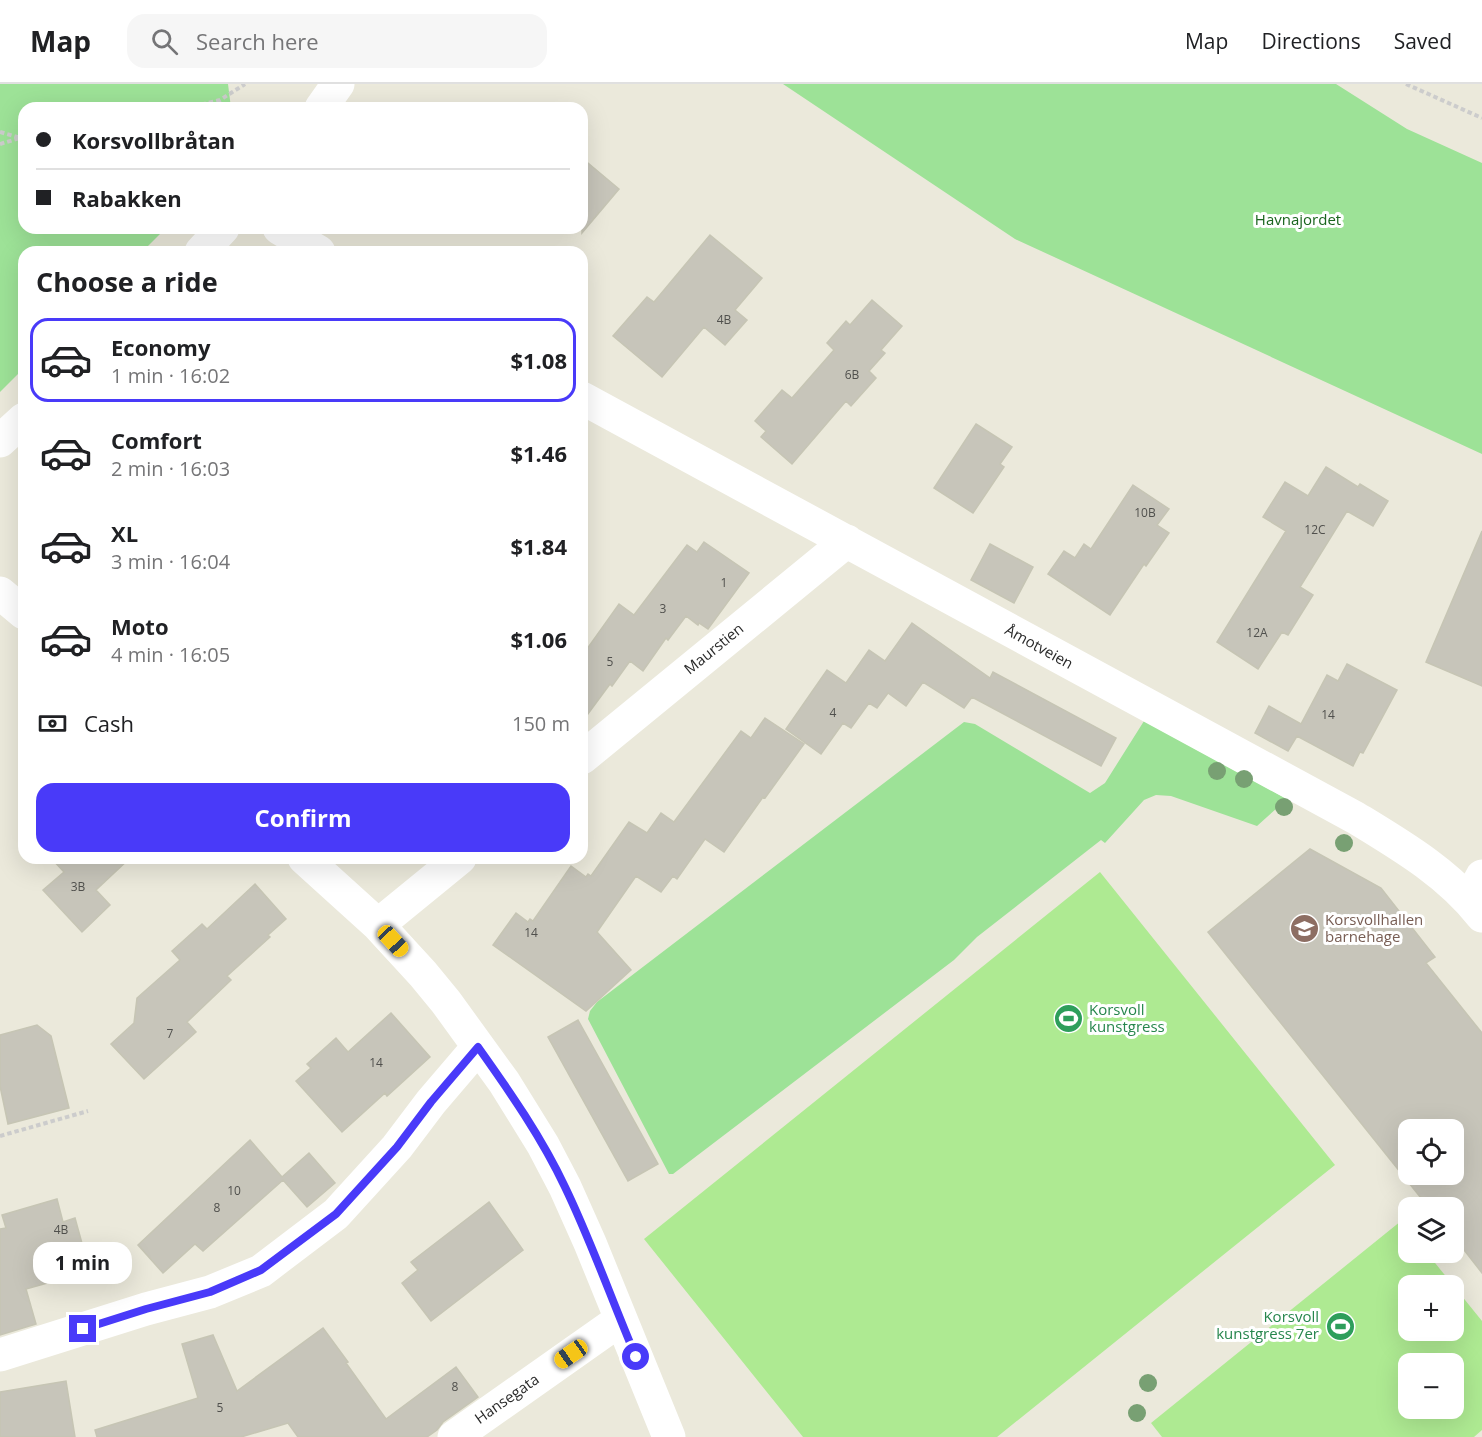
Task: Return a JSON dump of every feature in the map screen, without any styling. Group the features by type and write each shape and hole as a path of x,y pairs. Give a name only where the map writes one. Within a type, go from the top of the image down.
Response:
{"street":[{"path":"325,102 338,84"},
{"path":"206,246 218,234"},
{"path":"289,234 309,246"},
{"name":"Åmotveien","path":"588,401 1356,818 1409,850 1478,897"},
{"path":"0,441 18,424"},
{"name":"Maurstien","path":"588,753 847,541"},
{"path":"0,593 18,608"},
{"path":"311,864 378,925 423,974 504,1082 543,1145 565,1187 590,1242 669,1437"},
{"path":"378,925 453,864"},
{"path":"0,1354 146,1309 210,1292 261,1270 336,1214 397,1147 431,1102 478,1047"},
{"name":"Hansegata","path":"454,1437 620,1320"}],"path":[{"path":"212,102 220,100 245,84"},
{"path":"1406,84 1482,118"},
{"path":"0,132 18,137"},
{"path":"0,144 18,139"},
{"path":"0,1137 88,1111"}],"green space":[{"path":"0,84 228,84 230,102 18,102 18,234 160,234 148,246 18,246 18,374 0,392"},
{"name":"Havnajordet","path":"783,84 1336,84 1407,129 1482,163 1482,454 1015,239"},
{"path":"1144,721 1287,799 1257,826 1171,796 1156,795 1144,800 1105,843 1101,840 977,937 954,960 673,1174 669,1174 588,1019 590,1011 597,1002 964,722 975,724 1090,793 1105,783"},
{"name":"Korsvoll kunstgress","path":"1100,872 1335,1165 997,1437 803,1437 644,1239"},
{"name":"Korsvoll kunstgress 7er","path":"1398,1223 1398,1263 1435,1263 1445,1275 1398,1275 1398,1341 1464,1341 1464,1298 1482,1321 1482,1430 1474,1437 1162,1437 1151,1423"}],"building":[{"path":"588,163 619,189 588,226"},
{"path":"710,235 762,278 735,310 747,320 725,345 704,327 662,377 613,336 647,297 654,302"},
{"path":"872,300 902,326 881,350 885,353 869,371 876,378 851,406 846,401 792,464 761,437 766,431 755,421 782,390 792,398 834,350 827,343 846,321 850,325"},
{"path":"976,424 1012,447 1000,464 1004,467 973,513 934,488"},
{"path":"1326,467 1358,487 1360,484 1388,501 1373,526 1347,511 1300,587 1313,595 1288,635 1282,632 1258,669 1217,642 1286,531 1263,517 1285,482 1308,496"},
{"path":"1133,485 1169,509 1157,525 1169,533 1146,566 1144,564 1110,615 1048,574 1064,551 1075,558 1084,544 1091,549"},
{"path":"1482,531 1482,686 1426,662"},
{"path":"704,542 749,573 708,629 686,616 668,640 666,638 643,671 630,661 588,714 588,648 619,604 634,615 687,545 697,552"},
{"path":"990,544 1033,567 1014,603 971,580"},
{"path":"912,623 990,678 993,672 1116,738 1101,766 972,697 964,708 923,682 906,706 888,693 877,708 869,703 851,728 843,723 821,754 786,729 827,670 846,683 869,650 885,661"},
{"path":"1347,664 1397,690 1363,753 1360,752 1353,766 1297,736 1288,751 1255,733 1269,706 1301,724 1327,675 1338,681"},
{"path":"765,718 804,744 724,852 705,839 677,879 673,876 661,892 636,876 597,932 631,970 586,1011 493,945 516,913 528,922 530,919 533,921 571,866 586,877 588,874 591,876 629,822 647,833 661,813 674,822 741,731 751,738"},
{"path":"1310,849 1381,888 1435,957 1426,963 1482,1033 1482,1273 1464,1250 1464,1197 1420,1197 1411,1185 1464,1185 1464,1119 1398,1119 1398,1169 1208,932"},
{"path":"57,864 124,864 96,890 110,905 82,932 43,890 64,872"},
{"path":"255,884 286,919 268,935 270,937 227,976 231,980 187,1022 196,1032 144,1079 111,1044 134,1023 137,998 180,960 172,951 202,924 207,929"},
{"path":"391,1013 430,1057 342,1132 296,1081 311,1068 307,1064 336,1038 348,1052"},
{"path":"578,1020 658,1164 628,1181 548,1037"},
{"path":"37,1025 51,1036 69,1108 8,1124 0,1086 0,1035"},
{"path":"250,1140 282,1177 309,1153 335,1183 307,1207 283,1180 203,1251 195,1244 163,1273 138,1245"},
{"path":"57,1199 63,1222 75,1218 83,1247 47,1256 51,1282 26,1289 36,1324 0,1335 0,1229 6,1228 2,1215"},
{"path":"489,1202 523,1250 431,1321 402,1283 418,1270 411,1262"},
{"path":"323,1328 386,1419 456,1367 478,1397 443,1422 427,1437 298,1437 288,1423 241,1437 97,1437 95,1430 198,1398 182,1344 213,1335 237,1391"},
{"path":"66,1381 75,1437 0,1437 0,1392"}],"place":[{"name":"Korsvollhallen barnehage","path":"1304,929"},
{"name":"Korsvoll kunstgress","path":"1068,1019"},
{"name":"Korsvoll kunstgress 7er","path":"1340,1326"}],"route":[{"path":"83,1329 210,1292 261,1270 336,1214 397,1147 431,1102 478,1047 504,1082 543,1145 565,1187 590,1242 636,1357"}]}
